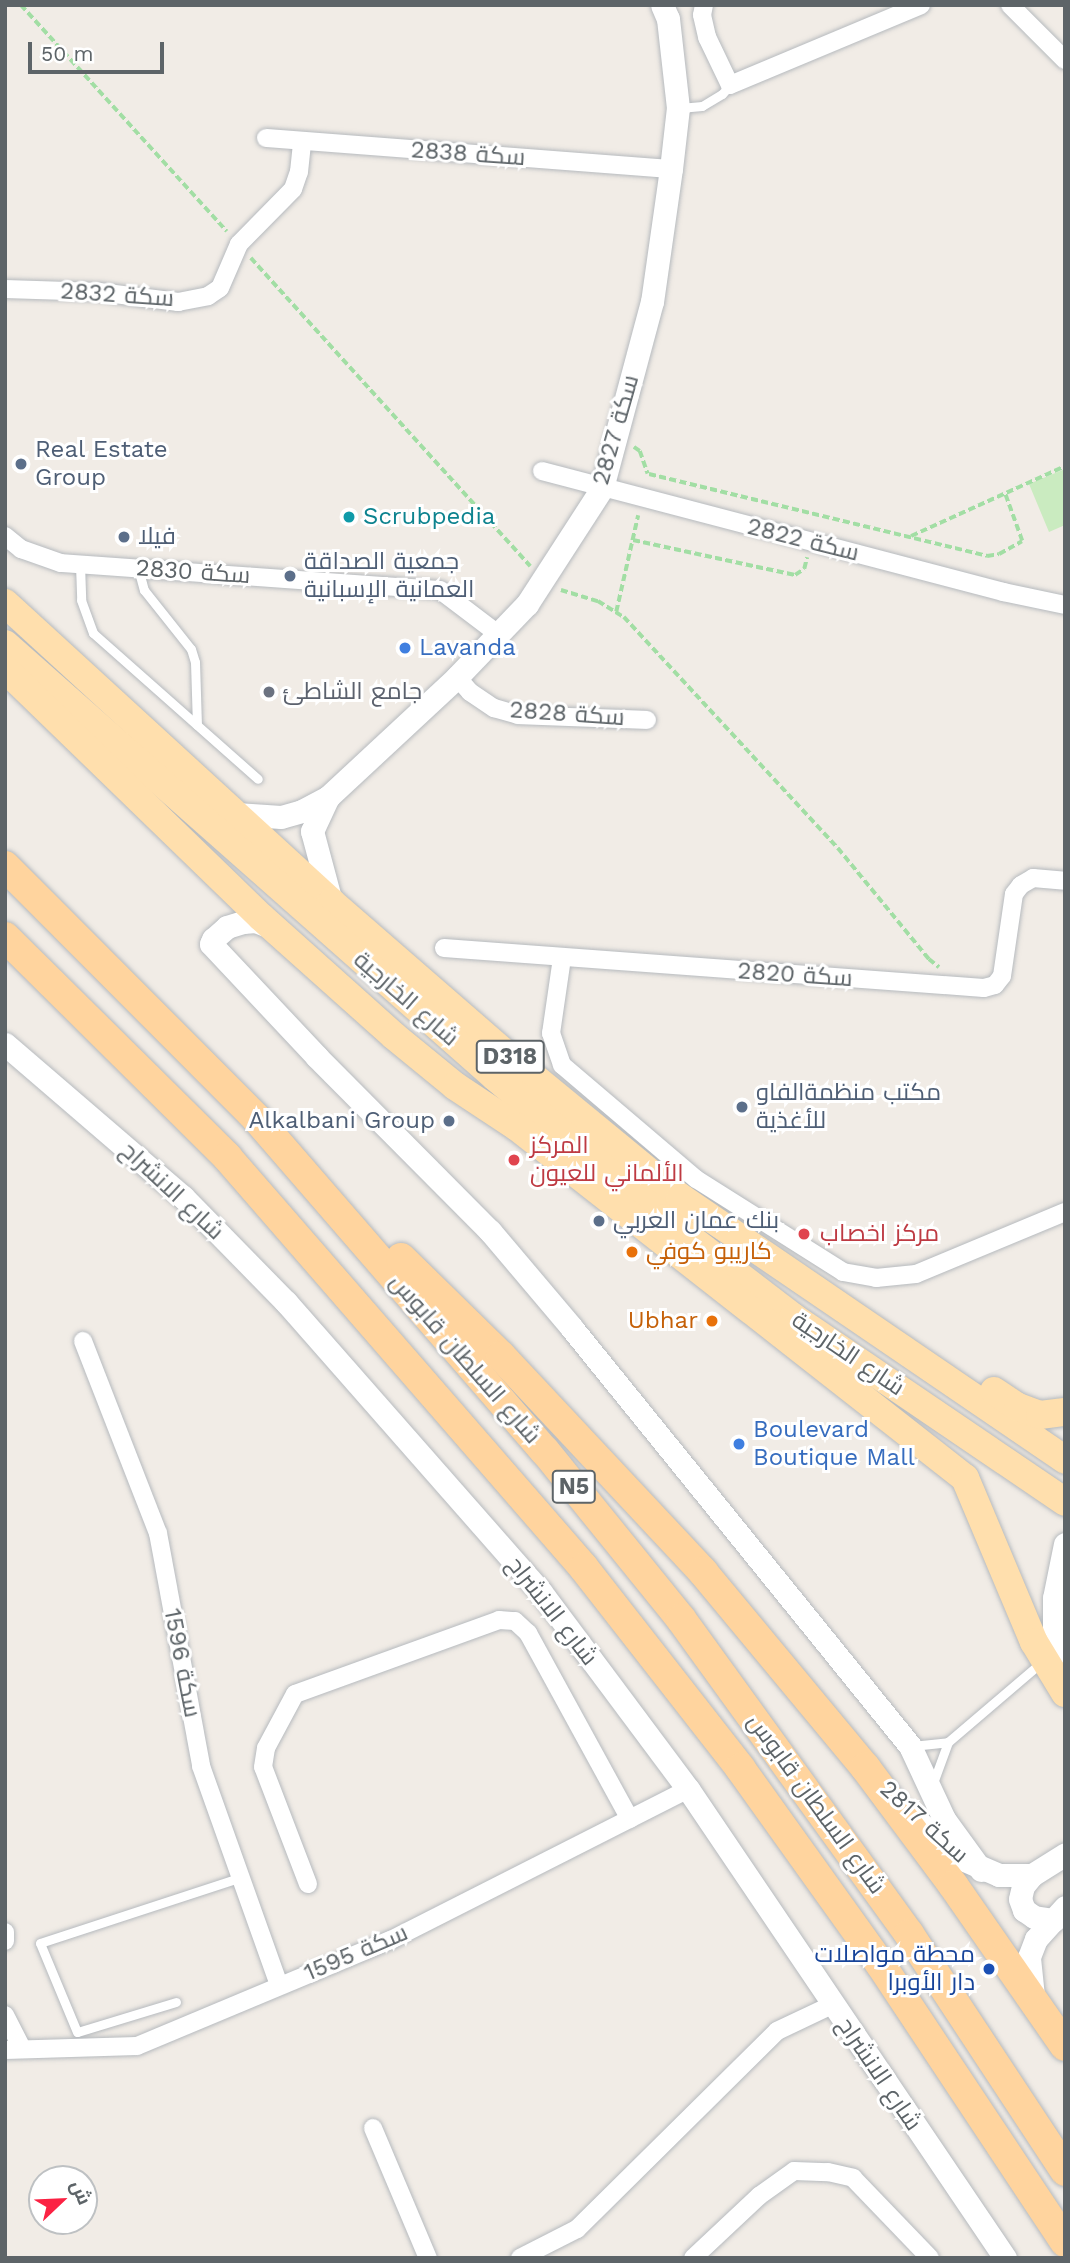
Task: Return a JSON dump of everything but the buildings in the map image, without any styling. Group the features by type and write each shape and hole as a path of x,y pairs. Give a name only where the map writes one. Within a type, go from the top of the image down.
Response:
{"highway":[{"name":"شارع السلطان قابوس","path":"5,866 257,1119 545,1451 681,1619 909,1934 1065,2171"},
{"name":"شارع السلطان قابوس","path":"5,937 227,1157 584,1568 740,1768 857,1932 1065,2242"},
{"path":"257,1119 501,1356 703,1573 865,1767 953,1885 1065,2046"}],"main road":[{"name":"شارع الخارجية","path":"5,603 331,902 513,1060 680,1197 774,1264 838,1304 1065,1460"},
{"name":"شارع الخارجية","path":"5,644 117,741 248,862 495,1077 665,1219 793,1317 1065,1502"},
{"path":"5,669 273,928 455,1086 506,1118 965,1478 1044,1660 1065,1691"},
{"path":"342,989 396,1015 470,1070 495,1077"},
{"path":"838,1304 892,1326 1018,1407 1040,1415 1065,1412"}],"street":[{"name":"سكة 2827","path":"236,814 281,817 302,811 328,797 457,677 527,604 602,488 652,302 671,169 678,108 668,19 662,5"},
{"path":"704,5 702,15 707,37 730,85 921,5"},
{"path":"1010,5 1065,60"},
{"name":"سكة 2838","path":"266,138 671,169"},
{"name":"سكة 2832","path":"5,289 99,292 178,302 208,296 220,288 239,244 293,188 299,172 302,141"},
{"name":"سكة 2822","path":"542,471 1065,605"},
{"name":"سكة 2830","path":"5,536 21,549 40,558 80,564 440,590 498,634"},
{"name":"سكة 2828","path":"457,677 470,692 494,708 518,715 647,720"},
{"name":"سكة 2827","path":"328,797 312,831 331,902"},
{"name":"سكة 2820","path":"444,948 984,988 995,985 1002,976 1014,894 1021,884 1033,878 1065,881"},
{"path":"273,928 256,921 243,922 227,927 211,944 317,1057 490,1231 911,1746 944,1819 981,1870"},
{"path":"562,958 551,1033 562,1065 696,1179 843,1272 876,1278 916,1274 1065,1212"},
{"name":"شارع الانشراح","path":"5,1044 183,1198 286,1302 541,1592 688,1789 1005,2258"},
{"name":"سكة 1596","path":"83,1341 158,1533 201,1766 279,1985"},
{"path":"1065,1544 1054,1598 1054,1625 1065,1691"},
{"path":"308,1884 262,1767 266,1748 295,1694 499,1620 515,1621 528,1633 630,1819"},
{"name":"سكة 2817","path":"865,1767 923,1827 962,1859 981,1870 999,1875 1032,1875"},
{"name":"سكة 1595","path":"14,2050 137,2046 391,1940 688,1789"},
{"path":"1059,1913 1034,1917 1024,1910 1020,1899 1021,1892 1032,1875 1065,1854"},
{"path":"1035,2001 1029,1977 1029,1957 1036,1939 1059,1913"},
{"path":"5,1932 5,1941"},
{"path":"520,2258 577,2228 777,2031 832,2005"},
{"path":"5,2015 14,2050"},
{"path":"373,2128 428,2258"},
{"path":"693,2258 759,2196 793,2171 828,2172 853,2178 930,2258"}],"lane":[{"path":"678,108 702,106 722,94 730,85"},
{"path":"80,564 81,600 93,634 258,779"},
{"path":"138,568 144,590 191,649 195,662 197,725"},
{"path":"932,1788 948,1742 980,1711 1044,1660"},
{"path":"911,1746 948,1742"},
{"path":"176,2002 77,2032 40,1943 239,1878"}],"path":[{"path":"21,5 543,580 570,595 598,601 624,617 838,848 929,960 965,987"},
{"path":"615,440 638,449 649,474 616,612"},
{"path":"910,536 1065,466"},
{"path":"649,474 987,556 999,554 1022,541 1005,494"},
{"path":"633,540 795,575 804,569 816,514"}],"green space":[{"path":"1065,469 1065,525 1049,532 1029,484"}],"place":[{"name":"Real Estate Group","path":"21,464"},
{"name":"Scrubpedia","path":"349,517"},
{"name":"فيلا","path":"124,537"},
{"name":"جمعية الصداقة العمانية الإسبانية","path":"290,576"},
{"name":"Lavanda","path":"405,648"},
{"name":"جامع الشاطئ","path":"269,692"},
{"name":"مكتب منظمةالفاو للأغذية","path":"742,1107"},
{"name":"Alkalbani Group","path":"449,1121"},
{"name":"المركز الألماني للعيون","path":"514,1160"},
{"name":"بنك عمان العربي","path":"599,1221"},
{"name":"مركز اخصاب","path":"804,1234"},
{"name":"كاريبو كوفي","path":"632,1252"},
{"name":"Ubhar","path":"712,1321"},
{"name":"Boulevard Boutique Mall","path":"739,1444"},
{"name":"محطة مواصلات دار الأوبرا","path":"989,1969"}]}
